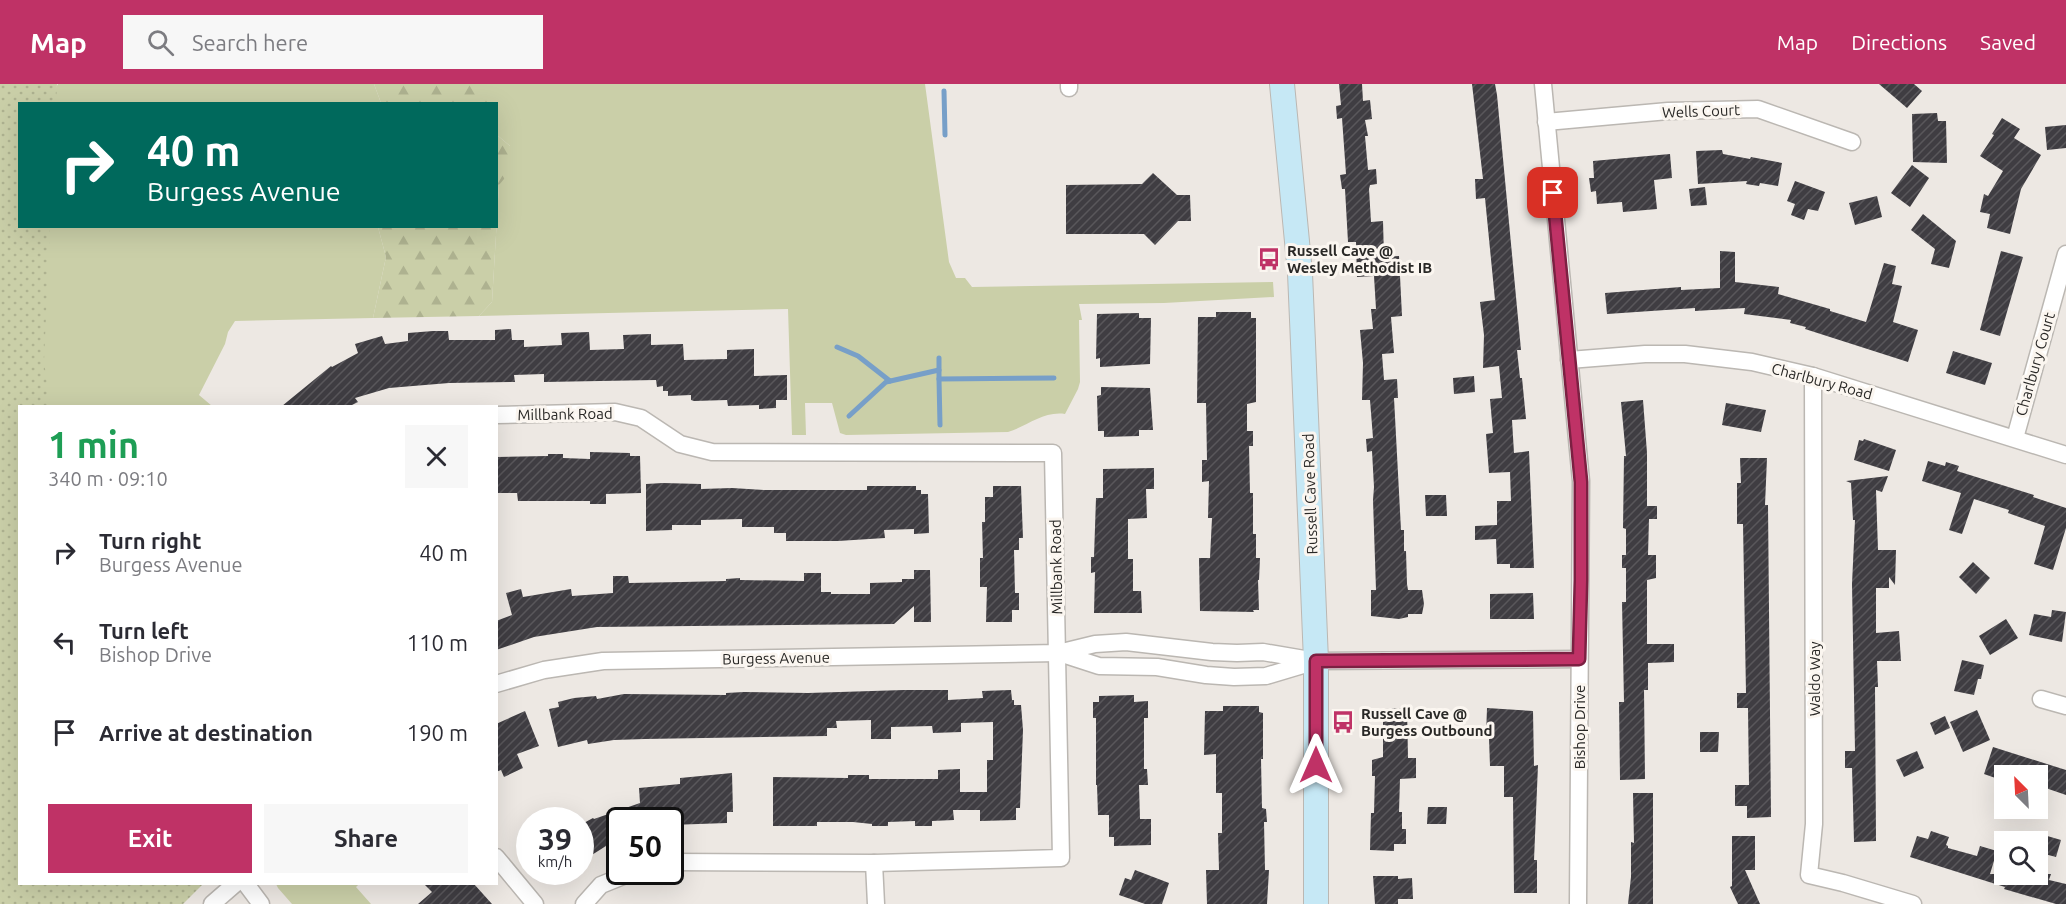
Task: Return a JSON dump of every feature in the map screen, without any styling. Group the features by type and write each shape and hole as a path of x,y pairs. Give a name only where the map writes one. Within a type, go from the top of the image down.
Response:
{"main road":[{"name":"Russell Cave Road","path":"1282,84 1300,273 1316,661 1316,904"}],"street":[{"name":"Bishop Drive","path":"1543,84 1581,482 1578,904"},
{"name":"Wells Court","path":"1546,122 1668,111 1758,109 1852,142"},
{"name":"Charlbury Court","path":"2014,438 2066,254"},
{"name":"Charlbury Road","path":"1569,360 1645,354 1685,354 1752,362 1812,376 2066,455"},
{"name":"Waldo Way","path":"1812,376 1814,824 1809,875 1913,904"},
{"name":"Millbank Road","path":"498,415 615,412 641,418 680,444 712,452 1053,453 1061,858 874,863 684,862"},
{"name":"Burgess Avenue","path":"498,683 544,669 603,660 1058,653 1095,644 1126,642 1212,652 1263,652 1316,661 1579,659"},
{"name":"Burgess Avenue","path":"1058,653 1099,666 1157,667 1234,677 1266,676 1316,661"},
{"path":"2041,699 2066,706"},
{"path":"498,859 535,904"},
{"path":"874,863 876,904"},
{"path":"584,904 601,885 606,883"},
{"path":"212,904 234,885"},
{"path":"247,885 261,904"}],"green space":[{"path":"0,84 57,84 56,102 18,102 18,228 50,228 44,361 50,405 18,405 18,885 202,885 183,904 0,904"},
{"path":"58,84 374,84 381,102 45,102"},
{"path":"374,84 492,84 492,102 381,102"},
{"path":"492,84 925,84 949,262 956,278 965,278 972,287 1273,282 1274,297 1164,303 1079,304 1082,320 1079,320 1080,382 1065,414 1043,417 1008,432 846,435 840,433 832,403 805,403 806,435 792,435 788,309 479,316 492,302 499,184 510,146 498,136 498,102 492,102"},
{"path":"498,136 510,146 509,173 499,185 498,202"},
{"path":"24,228 378,228 386,257 373,318 235,321 199,395 211,405 19,405 0,377"},
{"path":"378,228 496,228 492,302 479,316 373,318 386,257"},
{"path":"276,885 358,885 356,887 371,904 292,904"}],"building":[{"path":"1339,84 1362,84 1363,101 1370,100 1372,119 1365,120 1368,136 1365,136 1368,170 1376,169 1377,184 1370,185 1369,189 1371,222 1383,221 1384,257 1399,256 1402,316 1391,317 1394,353 1382,354 1384,380 1397,379 1398,398 1394,398 1401,530 1404,530 1408,590 1422,590 1424,604 1422,614 1408,614 1408,617 1399,619 1371,616 1371,590 1376,590 1374,487 1372,451 1367,452 1366,439 1373,438 1370,400 1362,400 1363,363 1360,330 1373,329 1371,309 1376,309 1374,276 1357,277 1356,242 1348,242 1345,189 1342,189 1340,175 1346,174 1342,118 1337,119 1336,106 1341,105"},
{"path":"1472,84 1495,84 1497,95 1521,350 1517,350 1526,419 1512,420 1514,453 1529,451 1534,568 1510,568 1510,564 1497,564 1496,539 1475,540 1475,526 1497,525 1497,501 1511,501 1510,472 1489,473 1486,434 1493,433 1490,399 1502,398 1499,366 1483,368 1484,335 1480,302 1495,300 1485,198 1476,199 1475,179 1483,179"},
{"path":"1879,84 1914,84 1922,91 1907,108"},
{"path":"1937,113 1938,121 1946,121 1947,163 1913,162 1912,114"},
{"path":"2002,118 2020,129 2014,138 2041,155 2021,189 2010,234 1987,228 1990,214 1980,212 1984,194 1988,196 2003,171 1980,156"},
{"path":"2066,125 2066,148 2047,150 2045,127"},
{"path":"1722,150 1723,154 1782,163 1778,186 1760,183 1759,186 1746,184 1747,181 1698,184 1696,151"},
{"path":"1670,154 1672,178 1654,180 1657,209 1623,212 1622,202 1597,204 1596,191 1591,192 1589,178 1594,178 1593,161"},
{"path":"1912,165 1929,178 1910,207 1891,193"},
{"path":"1153,173 1177,195 1190,195 1191,221 1178,221 1155,245 1144,234 1066,234 1066,185 1142,184"},
{"path":"1795,181 1825,192 1818,211 1808,209 1804,220 1791,215 1795,204 1787,201"},
{"path":"1705,187 1707,205 1691,206 1689,189"},
{"path":"1877,196 1882,217 1855,225 1849,203"},
{"path":"1923,214 1956,241 1949,268 1931,264 1935,249 1911,230"},
{"path":"1720,251 1735,252 1735,282 1779,287 1778,294 1866,322 1884,263 1896,266 1892,284 1902,286 1893,322 1918,330 1908,362 1805,329 1806,327 1790,323 1791,320 1744,314 1745,308 1695,311 1695,308 1607,314 1605,293 1681,287 1681,290 1720,288"},
{"path":"2001,251 2023,257 2000,336 1980,330"},
{"path":"1216,312 1251,312 1251,318 1256,318 1256,402 1247,404 1247,431 1253,431 1253,446 1249,446 1250,493 1253,493 1253,534 1256,534 1256,558 1260,558 1259,610 1253,610 1254,612 1200,611 1199,558 1210,558 1212,518 1208,518 1209,481 1202,482 1202,460 1207,460 1206,403 1197,403 1198,317 1216,317"},
{"path":"1139,313 1139,318 1151,318 1150,364 1100,367 1100,358 1096,359 1097,314"},
{"path":"511,329 512,340 524,340 524,347 562,345 561,333 589,332 590,350 624,349 623,335 651,334 651,345 683,344 684,360 727,359 727,350 754,349 754,376 787,375 787,400 776,400 776,408 759,409 759,405 728,406 727,400 694,401 691,400 691,395 668,396 668,391 663,391 663,386 657,387 656,380 544,382 544,374 514,375 515,382 449,383 389,388 355,398 358,402 352,405 283,405 331,366 358,353 355,344 382,336 385,344 408,341 408,333 433,331 448,331 449,340 495,340 495,330"},
{"path":"1953,351 1992,363 1985,385 1946,373"},
{"path":"1474,376 1475,392 1454,394 1453,378"},
{"path":"1101,387 1150,388 1153,430 1139,430 1139,436 1104,437 1104,431 1098,431 1097,396 1101,395"},
{"path":"1643,400 1647,453 1647,506 1657,506 1657,519 1649,519 1648,555 1656,555 1656,578 1647,580 1647,644 1674,644 1674,662 1648,663 1648,690 1644,690 1645,779 1620,780 1619,702 1624,702 1622,602 1626,602 1626,568 1622,568 1622,555 1626,555 1626,529 1623,528 1624,456 1626,456 1621,402"},
{"path":"1726,403 1766,410 1761,432 1722,425"},
{"path":"1864,439 1896,450 1889,471 1854,460 1859,440"},
{"path":"590,452 630,453 630,456 640,456 641,493 606,494 606,504 590,504 590,501 518,501 517,493 498,493 498,457 563,454 563,458 590,459"},
{"path":"1740,458 1767,458 1765,505 1768,505 1771,817 1747,818 1747,806 1735,806 1735,785 1749,785 1748,708 1737,708 1737,693 1746,693 1743,524 1737,524 1737,483 1741,483"},
{"path":"1928,461 1945,466 1946,462 1959,466 1957,471 2034,495 2033,497 2066,508 2066,528 2053,570 2034,564 2045,526 2008,513 2009,510 1974,499 1962,534 1949,530 1961,493 1922,481"},
{"path":"1154,468 1154,489 1146,489 1147,518 1128,519 1128,559 1133,559 1133,591 1141,591 1142,613 1094,613 1095,572 1091,573 1091,557 1094,557 1096,498 1103,498 1103,469"},
{"path":"1888,476 1882,492 1876,490 1878,550 1896,550 1895,585 1889,577 1889,588 1876,588 1876,633 1899,631 1901,661 1877,661 1878,687 1875,687 1876,841 1854,842 1852,768 1845,768 1845,751 1855,751 1852,584 1855,520 1853,520 1851,483 1846,481"},
{"path":"646,484 701,484 701,489 764,490 867,490 867,486 916,486 916,490 921,490 921,494 928,494 929,533 914,534 914,529 884,530 885,538 786,541 786,533 774,533 774,527 742,527 742,519 701,520 701,525 672,525 672,530 646,531"},
{"path":"993,486 1021,486 1023,538 1019,538 1019,550 1014,550 1015,593 1019,593 1019,610 1012,610 1012,622 986,622 987,587 980,587 985,497 993,497"},
{"path":"1425,495 1446,495 1447,516 1426,516"},
{"path":"1973,562 1990,578 1976,594 1959,577"},
{"path":"914,570 930,570 931,622 914,622 914,606 894,624 597,627 534,637 498,649 498,620 512,615 506,593 521,589 523,597 571,589 572,596 613,593 613,576 628,576 629,583 726,581 726,579 740,578 740,580 804,581 804,573 821,573 821,592 870,594 870,583 902,582 902,579 914,579"},
{"path":"1533,593 1534,619 1490,619 1490,594"},
{"path":"2052,610 2066,612 2062,642 2029,635 2034,614 2051,617"},
{"path":"2006,619 2018,638 1990,655 1979,636"},
{"path":"1962,660 1984,665 1974,695 1954,691"},
{"path":"948,690 948,700 983,698 982,691 1011,690 1014,705 1021,705 1023,730 1020,808 1016,808 1016,820 980,821 980,810 953,810 954,820 932,821 932,826 915,826 915,821 888,822 888,826 872,826 872,824 853,822 817,822 817,826 773,826 773,777 848,778 848,775 869,775 869,779 938,779 938,770 960,769 960,792 987,792 987,760 993,760 993,722 961,723 961,732 933,733 932,726 891,727 891,739 871,739 871,720 836,721 837,728 827,728 827,736 614,740 588,744 587,740 558,747 549,709 559,707 558,702 574,698 596,696 597,699 624,694 726,695 726,693 744,692"},
{"path":"1134,695 1134,702 1148,701 1148,718 1144,718 1144,769 1147,769 1148,785 1139,785 1140,819 1151,819 1151,845 1114,846 1114,837 1109,837 1109,815 1098,815 1096,718 1093,718 1093,702 1099,702 1099,696"},
{"path":"1223,706 1259,706 1259,712 1263,713 1262,808 1266,809 1267,822 1264,822 1265,870 1269,870 1267,904 1207,904 1206,870 1219,870 1218,833 1222,833 1222,793 1216,793 1216,754 1204,755 1205,711 1223,711"},
{"path":"1407,708 1408,758 1416,758 1416,778 1400,779 1399,812 1402,812 1402,829 1406,829 1406,844 1394,844 1394,851 1370,850 1375,776 1372,776 1372,760 1383,757 1383,709"},
{"path":"1487,708 1533,711 1534,766 1538,765 1534,860 1537,860 1537,893 1514,893 1513,797 1504,797 1504,766 1490,766 1489,738 1486,736"},
{"path":"1977,710 1990,740 1963,752 1950,722"},
{"path":"525,711 539,746 517,754 523,768 504,777 501,770 498,771 498,723"},
{"path":"1945,716 1950,728 1935,735 1930,723"},
{"path":"1700,732 1719,732 1718,752 1700,752"},
{"path":"1993,747 2066,770 2066,795 2048,789 2048,765 1994,765 1994,778 1984,774"},
{"path":"1917,751 1924,768 1904,777 1896,760"},
{"path":"732,773 733,812 727,812 727,823 684,825 684,807 628,807 640,803 639,788 680,784 680,778"},
{"path":"1633,793 1653,793 1653,904 1628,904 1631,842 1634,843"},
{"path":"1428,807 1447,807 1446,824 1427,824"},
{"path":"606,815 606,846 594,854 594,819"},
{"path":"1931,831 1949,837 1946,845 1948,848 1977,856 1980,846 1994,850 1990,874 1994,874 1994,884 1910,857 1917,836 1928,839"},
{"path":"1732,836 1755,836 1755,870 1745,870 1760,904 1738,904 1730,887 1732,886"},
{"path":"2048,836 2061,840 2056,857 2048,855"},
{"path":"1135,870 1169,883 1162,904 1145,904 1119,895 1125,878 1131,880"},
{"path":"2048,874 2051,874 2049,880 2066,884 2066,904 2056,904 2004,889 2005,887 1999,885 2048,885"},
{"path":"1373,876 1412,878 1413,899 1398,899 1398,904 1375,904"},
{"path":"425,885 475,885 492,904 418,904 432,892"}],"waterway":[{"path":"944,91 945,135"},
{"path":"837,347 858,356 890,381"},
{"path":"939,358 939,379 1054,378"},
{"path":"849,416 886,382 939,370"},
{"path":"939,379 940,425"}],"place":[{"name":"Russell Cave @ Wesley Methodist IB","path":"1269,259"},
{"name":"Russell Cave @ Burgess Outbound","path":"1343,722"}],"route":[{"path":"1316,765 1316,661 1579,659 1581,482 1553,193"}]}
